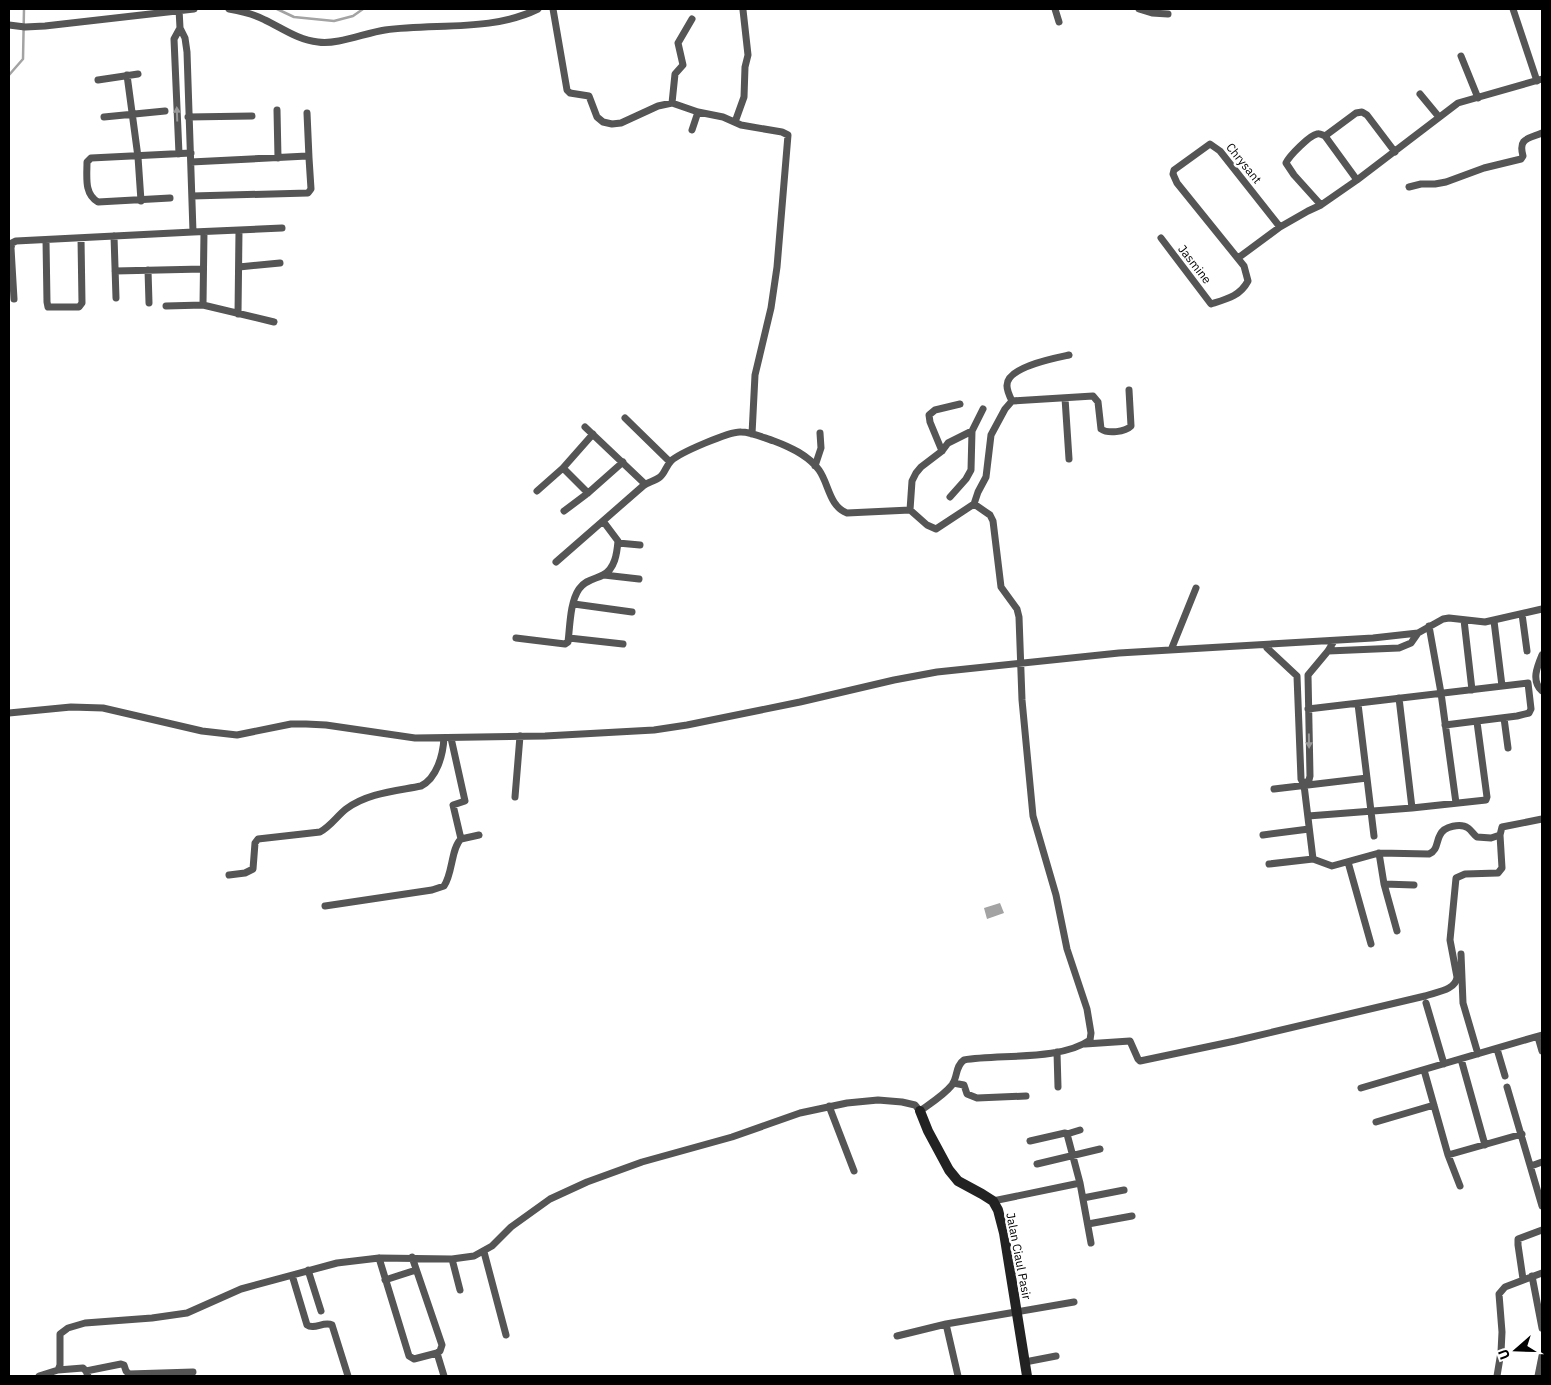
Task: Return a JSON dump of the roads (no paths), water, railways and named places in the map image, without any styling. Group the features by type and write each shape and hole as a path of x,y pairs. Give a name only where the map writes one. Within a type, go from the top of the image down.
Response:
{"street":[{"path":"9,25 25,27 45,26 194,9"},
{"path":"229,9 253,15 302,38 327,42 369,33 413,27 495,23 523,16 538,9"},
{"path":"553,9 567,90 570,93 592,98 595,115 600,120 612,124 621,123 658,106 672,103 698,112 718,115 745,126 782,132 789,137 777,266 771,308 756,375 752,434"},
{"path":"1055,9 1059,22"},
{"path":"1139,9 1152,13 1168,14"},
{"path":"1238,258 1280,227 1321,205 1357,180 1458,103 1540,80 1513,9"},
{"path":"179,10 180,28 186,44 193,232"},
{"path":"735,122 744,96 745,67 748,55 743,10"},
{"path":"672,103 675,74 683,65 678,42 692,19"},
{"path":"178,154 174,39 180,28"},
{"path":"1461,56 1478,98"},
{"path":"98,80 138,74"},
{"path":"176,74 187,74"},
{"path":"127,76 138,157 141,201"},
{"path":"1420,94 1439,117"},
{"path":"277,110 278,158"},
{"path":"104,117 165,111"},
{"path":"692,130 698,112"},
{"path":"1325,136 1356,113 1362,112 1367,115 1395,152"},
{"path":"192,196 309,192 311,189 307,113"},
{"path":"188,117 252,116"},
{"path":"1409,188 1421,184 1446,182 1484,168 1523,158 1521,149 1524,140 1542,133"},
{"path":"1321,205 1294,175 1286,163 1290,156 1314,135 1320,134 1325,136 1357,180"},
{"name":"Chrysant","path":"1238,258 1177,183 1173,174 1174,170 1206,145 1213,144 1220,151 1280,227"},
{"path":"170,198 98,202 91,198 87,182 87,162 91,158 191,153"},
{"path":"191,162 306,156 309,158"},
{"path":"14,299 12,243 16,241 282,228"},
{"path":"238,314 239,230"},
{"path":"203,305 204,232"},
{"path":"114,236 116,298"},
{"path":"46,240 48,307 79,306 82,303 80,238"},
{"name":"Jasmine","path":"1161,238 1211,304 1230,298 1240,293 1244,288 1248,281 1247,274 1238,258"},
{"path":"239,267 280,263"},
{"path":"115,271 203,269"},
{"path":"148,270 149,303"},
{"path":"166,306 203,305 274,322"},
{"path":"1012,402 1006,387 1007,382 1016,372 1023,368 1069,355"},
{"path":"1012,402 1091,396 1096,398 1098,402 1101,429 1105,432 1130,428 1129,390"},
{"path":"1065,398 1069,459"},
{"path":"556,562 645,484 660,477 670,462 689,451 734,432 752,434 784,445 799,453 815,466 824,480 834,503 843,512 860,514 886,510 910,510 925,523 934,529 938,529 974,504 986,477 992,435 1012,402"},
{"path":"942,451 929,415 935,410 960,404"},
{"path":"950,497 971,470 972,431 983,410"},
{"path":"625,418 670,462"},
{"path":"585,427 645,484"},
{"path":"910,510 912,481 921,467 942,451 948,443 972,431"},
{"path":"537,491 563,468 593,434"},
{"path":"815,466 821,448 820,434"},
{"path":"564,511 623,462"},
{"path":"563,468 588,493"},
{"path":"974,504 990,515 994,521 1000,587 1017,609 1019,617 1022,700 1033,816 1056,895 1069,956 1090,1022 1091,1037 1085,1044"},
{"path":"516,638 565,644 568,642 578,590 583,585 604,575 613,566 618,543 616,537 603,522"},
{"path":"618,543 640,545"},
{"path":"604,575 638,579"},
{"path":"1171,650 1196,588"},
{"path":"574,604 632,612"},
{"path":"9,713 86,707 103,708 223,735 245,734 291,724 326,724 402,737 448,738 545,736 669,728 783,706 913,676 1020,663 1171,650 1373,638 1418,633 1443,619 1477,622 1494,621 1542,609"},
{"path":"1522,614 1527,652"},
{"path":"1464,620 1472,690"},
{"path":"1494,621 1502,686"},
{"path":"1430,626 1456,804"},
{"path":"1328,651 1399,648 1411,643 1418,633"},
{"path":"569,638 623,644"},
{"path":"1304,785 1310,776 1308,675 1334,641"},
{"path":"1267,648 1297,676 1300,779 1304,785 1316,860"},
{"path":"1542,655 1536,678 1538,686 1542,691"},
{"path":"1297,676 1308,675"},
{"path":"1308,710 1528,683 1532,709 1529,713 1477,722 1445,725"},
{"path":"1400,698 1412,808"},
{"path":"1358,704 1374,836"},
{"path":"1504,718 1508,748"},
{"path":"1308,816 1371,812 1484,800 1487,798 1477,722"},
{"path":"515,797 520,736"},
{"path":"448,738 465,801 453,806 461,839"},
{"path":"229,875 245,873 253,869 255,843 258,839 320,832 347,809 366,798 427,783 437,768 448,738"},
{"path":"1274,789 1367,778"},
{"path":"58,1370 60,1365 59,1336 62,1331 68,1328 94,1322 181,1314 195,1310 241,1289 337,1263 379,1258 452,1259 474,1256 484,1252 533,1211 565,1191 642,1162 732,1137 800,1113 829,1106 868,1101 891,1101 912,1104 920,1111 953,1084 958,1067 964,1060 1038,1055 1085,1044 1129,1040 1140,1061 1244,1039 1425,996 1453,986 1457,982 1457,977 1450,940 1456,878 1467,874 1494,875 1501,871 1500,835 1504,826 1542,819"},
{"path":"1269,864 1316,860 1332,866 1379,853 1420,855 1432,853 1436,848 1442,831 1455,826 1468,828 1476,837 1491,838 1500,835"},
{"path":"1263,835 1310,829"},
{"path":"326,906 439,889 448,880 457,844 461,839 479,835"},
{"path":"1379,853 1384,884 1396,931"},
{"path":"1348,862 1371,944"},
{"path":"1384,884 1414,885"},
{"path":"1462,954 1463,1003 1478,1054"},
{"path":"1426,1003 1444,1064"},
{"path":"1361,1088 1540,1036 1542,1051"},
{"path":"1497,1049 1505,1076"},
{"path":"1057,1052 1058,1087"},
{"path":"1461,1059 1485,1145"},
{"path":"1424,1070 1448,1155 1460,1186"},
{"path":"953,1084 964,1085 967,1094 977,1098 1026,1096"},
{"path":"1508,1087 1542,1206"},
{"path":"1376,1122 1434,1105"},
{"path":"829,1106 854,1171"},
{"name":"Jalan Ciaul Pasir","path":"920,1111 938,1152 952,1174 958,1181 993,1201 998,1210 1004,1233 1027,1376"},
{"path":"1030,1141 1080,1130"},
{"path":"1067,1134 1080,1182 1091,1242"},
{"path":"1448,1155 1522,1134"},
{"path":"1037,1164 1100,1149"},
{"path":"1531,1166 1542,1162"},
{"path":"993,1201 1080,1182"},
{"path":"1083,1198 1124,1190"},
{"path":"1088,1224 1132,1216"},
{"path":"1523,1280 1518,1239 1542,1230"},
{"path":"484,1252 506,1335"},
{"path":"379,1258 410,1358 414,1359 437,1353 442,1345 412,1258"},
{"path":"452,1259 460,1290"},
{"path":"308,1270 321,1310"},
{"path":"386,1280 416,1270"},
{"path":"1497,1376 1502,1332 1499,1294 1506,1287 1542,1273"},
{"path":"292,1275 307,1325 312,1327 328,1323 332,1325 348,1376"},
{"path":"1532,1276 1541,1313 1542,1328"},
{"path":"897,1336 946,1324 1074,1302"},
{"path":"946,1324 958,1376"},
{"path":"437,1353 444,1376"},
{"path":"1025,1362 1056,1356"},
{"path":"1538,1376 1542,1356"},
{"path":"39,1376 58,1370 81,1368 87,1374 123,1364 129,1374 192,1372"}],"waterway":[{"path":"9,75 23,59 24,9"},
{"path":"277,9 294,17 334,21 353,16 363,9"}]}
